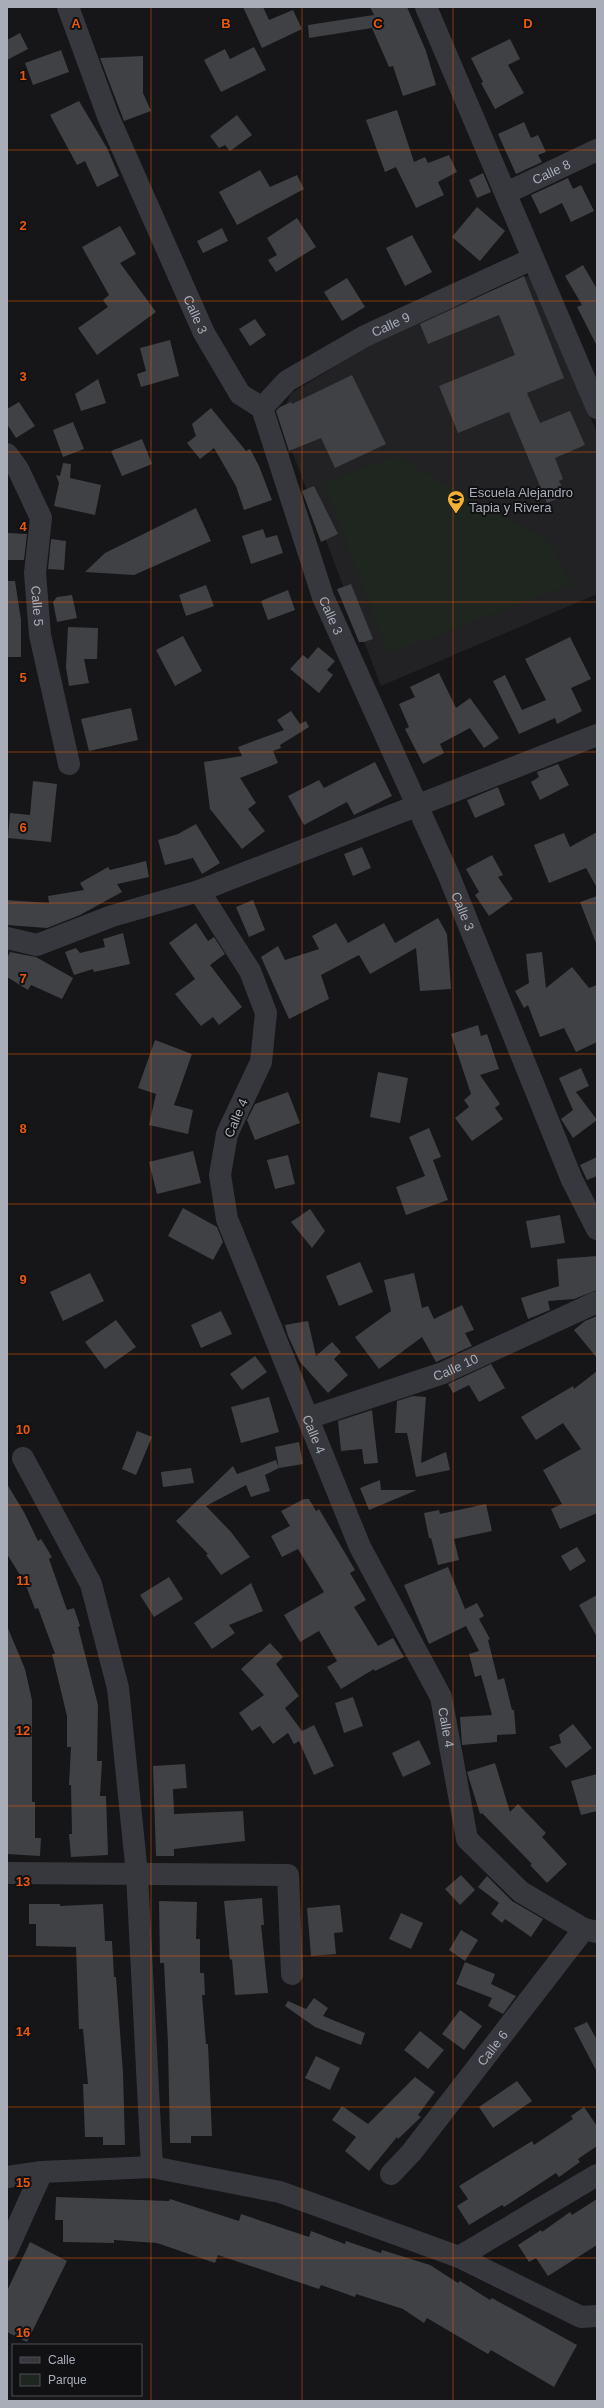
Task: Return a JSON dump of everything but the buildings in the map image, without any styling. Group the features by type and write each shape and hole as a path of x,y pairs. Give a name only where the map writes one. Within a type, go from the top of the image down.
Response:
{"street":[{"name":"Calle 3","path":"68,7 108,116 204,333 240,394 262,408 322,597 449,876 572,1180 597,1229"},
{"path":"426,7 506,193 532,259 597,408"},
{"name":"Calle 8","path":"506,193 597,150"},
{"name":"Calle 9","path":"262,408 287,381 365,336 532,259"},
{"name":"Calle 5","path":"7,454 18,469 41,518 35,573 40,635 69,764"},
{"path":"7,938 37,945 112,916 199,891 597,735"},
{"name":"Calle 4","path":"199,891 250,971 266,1013 261,1062 227,1134 220,1175 227,1219 360,1547 441,1697 466,1839 521,1892 591,1931"},
{"name":"Calle 10","path":"308,1418 443,1373 597,1302"},
{"path":"23,1458 91,1584 118,1688 137,1874 152,2167"},
{"path":"7,1873 288,1875 292,1974"},
{"name":"Calle 6","path":"391,2174 411,2153 591,1931"},
{"path":"7,2177 42,2172 152,2167 280,2192 459,2257 581,2317 597,2316"},
{"path":"7,2250 42,2172"},
{"path":"459,2257 597,2175"}],"shaded area":[{"name":"Escuela Alejandro Tapia y Rivera","path":"530,275 597,433 597,594 381,686 281,422 290,394 391,332"}],"green space":[{"path":"395,456 550,542 571,584 388,654 324,483"}],"place":[{"name":"Escuela Alejandro Tapia y Rivera","path":"456,514"}]}
